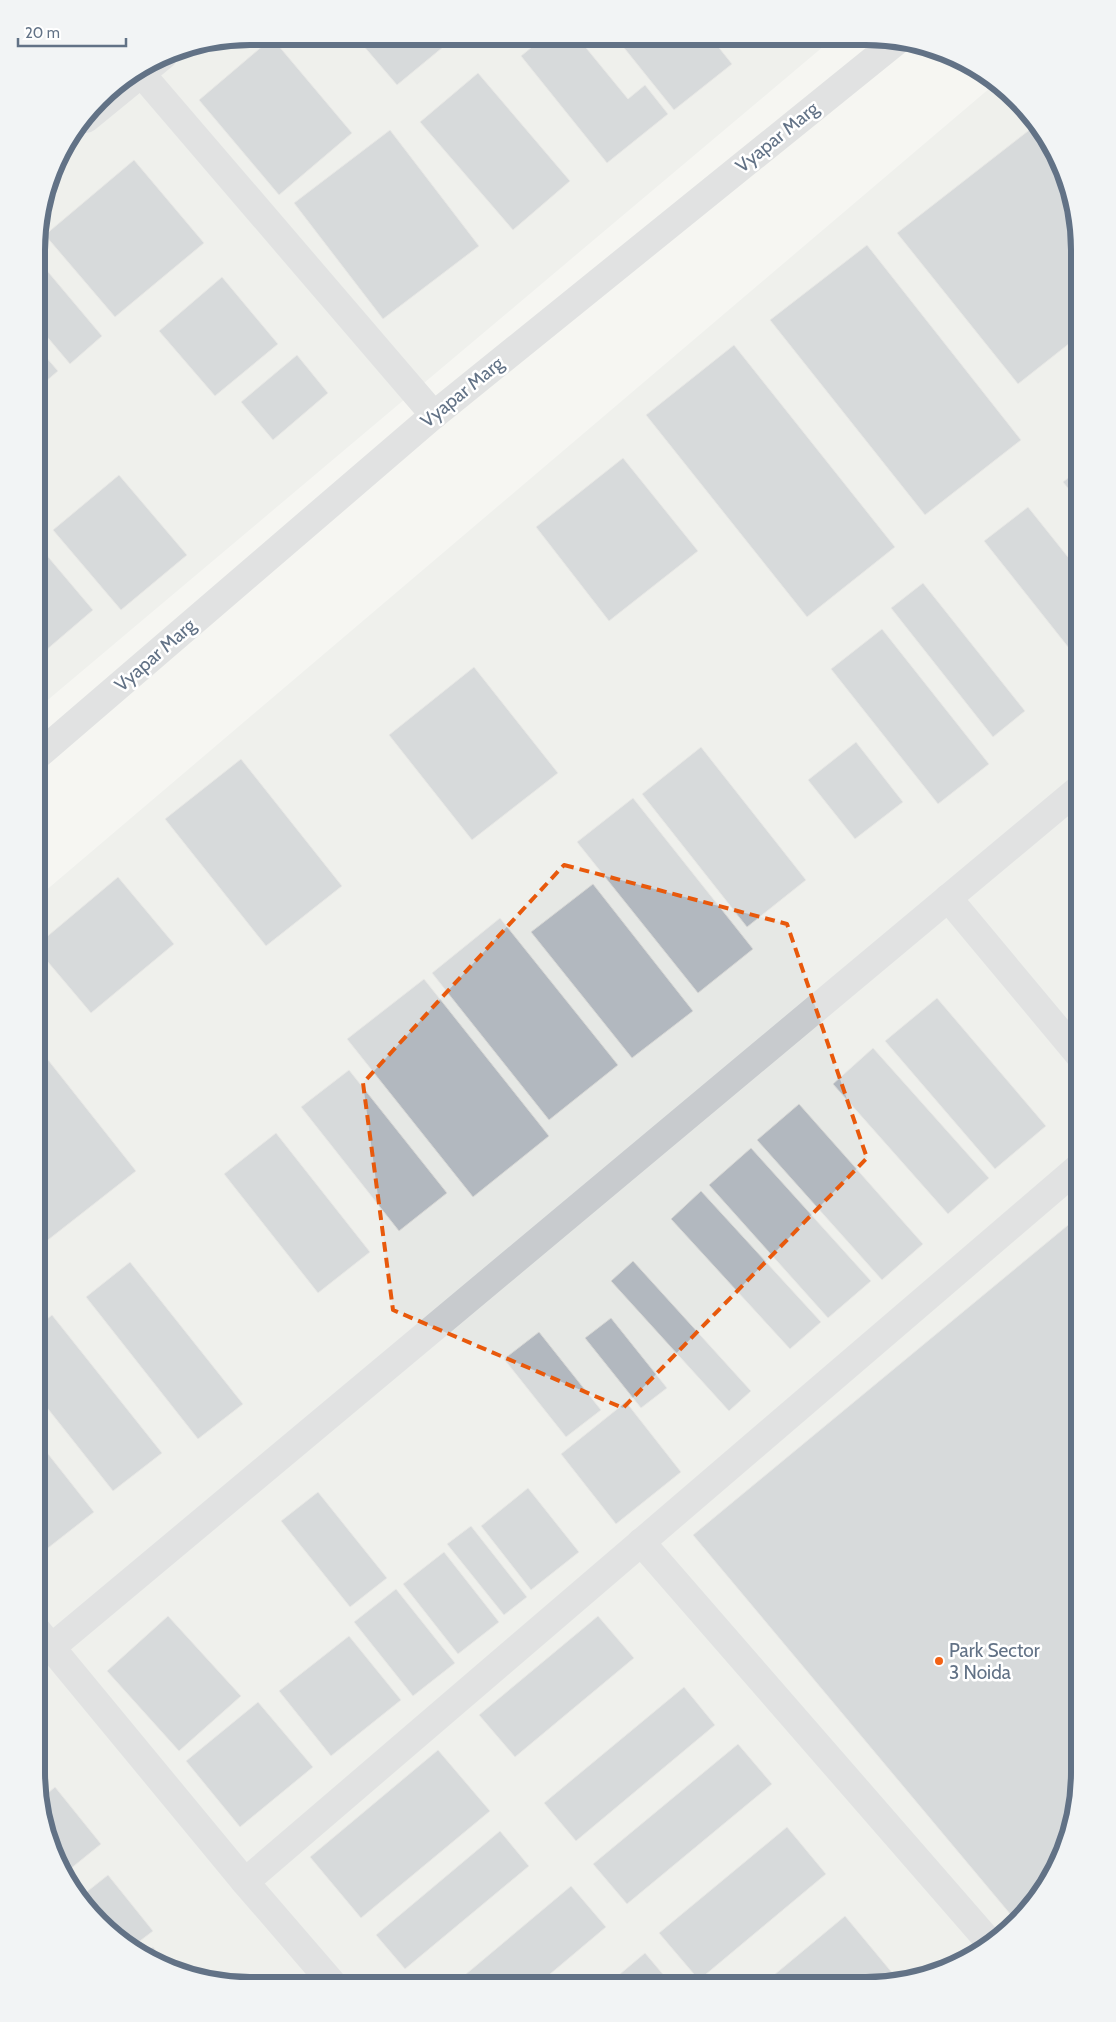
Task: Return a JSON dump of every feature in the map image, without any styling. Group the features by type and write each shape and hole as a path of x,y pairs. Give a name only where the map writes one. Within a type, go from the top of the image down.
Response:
{"street":[{"name":"Vyapar Marg","path":"45,749 434,415 890,47"},
{"path":"142,76 434,415"},
{"path":"45,1637 1071,796"},
{"path":"948,898 1071,1044"},
{"path":"245,1882 1071,1175"},
{"path":"641,1542 986,1938"},
{"path":"45,1639 245,1882 327,1977"}],"highlighted area":[{"path":"564,865 787,924 867,1158 623,1408 393,1310 363,1083"}],"shaded area":[{"path":"237,45 825,45 45,702 45,237 52,197 66,159 87,125 125,87 159,66 184,56 210,49"},
{"path":"991,87 1011,105 1029,125 1050,159 1064,197 1071,237 1071,1785 1064,1825 1050,1863 1029,1897 1011,1917 991,1935 957,1956 919,1970 879,1977 237,1977 197,1970 159,1956 125,1935 105,1917 87,1897 66,1863 52,1825 45,1785 45,891"}],"building":[{"path":"264,45 278,45 352,133 279,195 199,100"},
{"path":"363,45 446,45 397,85"},
{"path":"534,45 584,45 628,99 645,85 668,114 607,163 521,56"},
{"path":"622,45 717,45 732,64 674,110"},
{"path":"478,73 570,181 513,230 420,122"},
{"path":"1031,128 1050,159 1060,184 1067,210 1071,237 1071,342 1018,384 897,233"},
{"path":"390,130 479,246 383,319 294,203"},
{"path":"134,160 204,243 115,317 45,235"},
{"path":"867,245 1021,440 925,515 770,320"},
{"path":"45,268 102,336 70,364 45,334"},
{"path":"222,277 278,344 215,396 159,331"},
{"path":"734,345 895,547 807,617 646,415"},
{"path":"297,355 328,393 273,440 241,402"},
{"path":"45,356 58,371 45,382"},
{"path":"623,458 698,551 609,621 536,527"},
{"path":"119,475 187,555 121,610 53,530"},
{"path":"1071,476 1071,492 1063,482"},
{"path":"1028,507 1071,561 1071,651 984,541"},
{"path":"45,553 93,610 45,651"},
{"path":"923,583 1025,711 993,737 891,608"},
{"path":"882,629 989,764 938,804 831,669"},
{"path":"474,667 558,773 472,840 389,735"},
{"path":"856,742 903,802 855,839 808,780"},
{"path":"701,747 806,880 747,927 642,794"},
{"path":"241,759 342,886 266,946 165,819"},
{"path":"633,798 753,949 698,993 577,842"},
{"path":"118,877 174,944 91,1013 45,958 45,938"},
{"path":"593,884 693,1011 632,1058 531,932"},
{"path":"500,918 618,1065 549,1120 432,973"},
{"path":"424,979 549,1136 473,1197 347,1039"},
{"path":"937,998 1046,1126 995,1169 885,1041"},
{"path":"873,1048 989,1178 948,1214 833,1084"},
{"path":"45,1056 136,1171 45,1242"},
{"path":"349,1070 447,1193 399,1231 301,1107"},
{"path":"799,1104 923,1244 882,1280 757,1140"},
{"path":"276,1133 370,1252 318,1293 224,1174"},
{"path":"751,1148 871,1281 828,1318 709,1185"},
{"path":"701,1191 821,1322 790,1349 671,1219"},
{"name":"Park Sector 3 Noida","path":"1071,1223 1071,1785 1064,1825 1050,1863 1029,1897 1012,1916 693,1535"},
{"path":"633,1261 751,1391 729,1411 611,1281"},
{"path":"130,1262 243,1404 198,1439 86,1297"},
{"path":"52,1315 162,1453 113,1491 45,1405 45,1321"},
{"path":"611,1318 667,1388 641,1408 585,1338"},
{"path":"539,1332 601,1410 566,1437 504,1359"},
{"path":"626,1402 681,1472 616,1524 561,1454"},
{"path":"45,1450 94,1512 48,1548 45,1544"},
{"path":"528,1488 579,1552 531,1590 481,1526"},
{"path":"318,1492 387,1578 350,1607 281,1521"},
{"path":"471,1526 527,1597 504,1615 447,1544"},
{"path":"444,1552 499,1622 458,1654 403,1584"},
{"path":"396,1589 455,1663 413,1696 354,1622"},
{"path":"168,1616 241,1696 179,1751 107,1671"},
{"path":"598,1616 634,1658 515,1757 479,1715"},
{"path":"349,1636 401,1700 331,1756 279,1691"},
{"path":"684,1687 715,1725 576,1841 544,1803"},
{"path":"258,1702 313,1767 240,1827 186,1761"},
{"path":"738,1744 772,1784 627,1904 593,1864"},
{"path":"438,1750 490,1811 361,1918 310,1857"},
{"path":"55,1787 101,1844 70,1870 56,1838 46,1794"},
{"path":"787,1827 826,1874 703,1977 696,1977 659,1933"},
{"path":"500,1831 529,1866 405,1969 376,1935"},
{"path":"108,1875 153,1931 137,1943 125,1935 105,1917 85,1893"},
{"path":"571,1886 606,1927 547,1977 463,1977"},
{"path":"845,1916 894,1975 879,1977 772,1977"},
{"path":"153,1947 160,1956 159,1956 149,1950"},
{"path":"645,1953 665,1977 616,1977"}],"place":[{"name":"Park Sector 3 Noida","path":"939,1661"}]}
